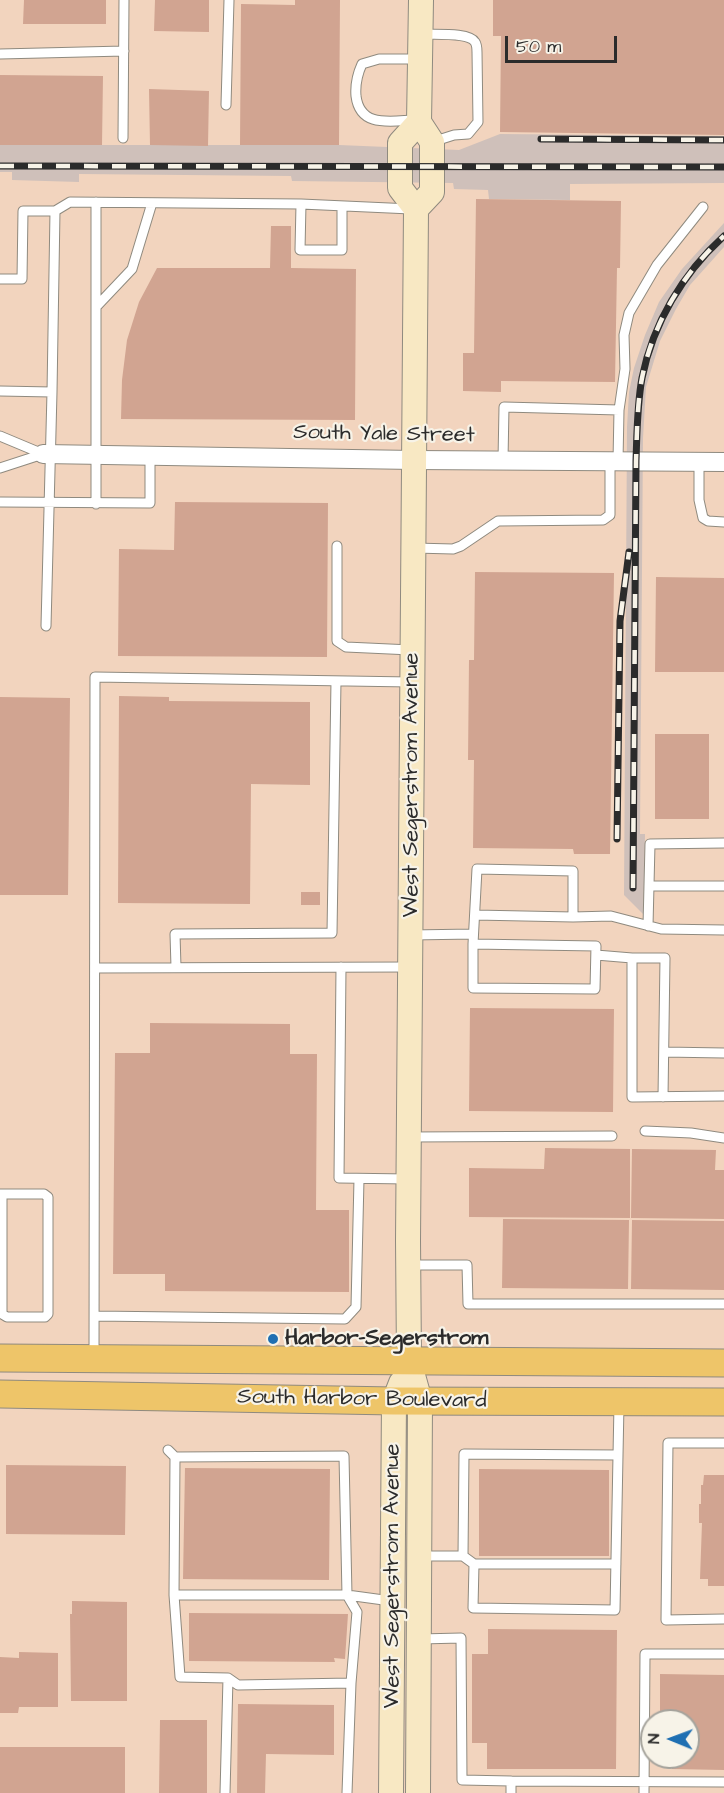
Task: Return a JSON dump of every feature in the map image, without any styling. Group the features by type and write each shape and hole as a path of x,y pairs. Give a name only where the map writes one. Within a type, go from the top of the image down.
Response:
{"main road":[{"path":"421,0 420,59 424,128 432,192 416,209 400,188 400,143 424,128"},
{"name":"West Segerstrom Avenue","path":"391,1793 393,1602 409,1361 416,209"},
{"name":"South Harbor Boulevard","path":"0,1358 724,1363"},
{"name":"South Harbor Boulevard","path":"0,1394 407,1401 724,1402"},
{"name":"West Segerstrom Avenue","path":"407,1401 420,1556 418,1793"}],"street":[{"name":"South Yale Street","path":"46,454 724,462"}],"lane":[{"path":"123,138 124,0"},
{"path":"226,105 229,0"},
{"path":"420,34 460,35 475,42 478,122 468,134 454,135 371,119 357,106 356,75 362,64 379,60 420,59"},
{"path":"0,54 124,51"},
{"path":"0,279 22,279 23,211 55,212 70,202 301,204 416,209"},
{"path":"96,202 96,504"},
{"path":"96,307 132,269 152,203"},
{"path":"301,204 300,249 342,250 342,206"},
{"path":"414,548 453,549 462,546 498,521 603,520 610,515 625,369 624,335 629,313 657,265 703,207"},
{"path":"46,626 49,503 46,454 52,392 55,212"},
{"path":"0,391 52,392"},
{"path":"503,460 504,407 619,410"},
{"path":"0,436 46,454"},
{"path":"0,468 46,454"},
{"path":"0,502 150,503 150,455"},
{"path":"699,462 699,500 703,518 708,521 724,522"},
{"path":"337,546 337,641 346,647 413,650"},
{"path":"94,1358 95,677 413,682"},
{"path":"176,967 175,934 332,933 336,681"},
{"path":"648,926 650,844 724,843"},
{"path":"473,944 596,946 596,989 473,988 473,944 473,934 477,869 573,871 573,917"},
{"path":"650,886 724,886"},
{"path":"475,915 610,916 661,929 724,930"},
{"path":"411,935 473,934"},
{"path":"596,955 665,958 663,1097"},
{"path":"632,958 632,1097 724,1096"},
{"path":"340,967 339,1178 409,1179"},
{"path":"95,968 411,967"},
{"path":"664,1052 724,1053"},
{"path":"645,1131 691,1133 724,1138"},
{"path":"410,1137 612,1136"},
{"path":"94,1317 345,1319 356,1307 359,1179"},
{"path":"44,1194 48,1197 48,1314 45,1317 7,1317 2,1314 1,1195 44,1194"},
{"path":"409,1265 467,1265 468,1304 724,1304"},
{"path":"474,1564 473,1608 615,1610 619,1402"},
{"path":"724,1443 668,1443 666,1620 724,1619"},
{"path":"346,1793 357,1612 347,1595 344,1456 171,1454 174,1595 180,1677 228,1677 238,1685 351,1683"},
{"path":"463,1556 464,1454 618,1455"},
{"path":"420,1556 463,1556 474,1564 616,1564"},
{"path":"174,1595 347,1595 393,1602"},
{"path":"419,1639 461,1638 462,1780 644,1788 724,1782"},
{"path":"644,1788 645,1654 724,1654"},
{"path":"225,1793 228,1677"},
{"path":"511,1781 511,1793"}],"shaded area":[{"path":"0,0 724,0 724,1793 0,1793"},
{"path":"500,134 724,136 724,183 570,184 570,200 489,199 488,190 454,189 453,183 292,181 291,176 79,174 79,182 12,180 12,172 0,172 0,145 339,145 459,150"},
{"path":"724,223 724,247 690,285 676,309 660,341 646,387 643,438 640,834 645,834 644,915 624,895 629,392 645,335 659,302 682,269"}],"building":[{"path":"24,0 106,0 106,24 23,24"},
{"path":"155,0 209,0 209,32 154,31"},
{"path":"295,0 340,0 339,145 240,145 241,4 295,5"},
{"path":"493,0 724,0 724,135 500,132 501,36 493,36"},
{"path":"0,75 103,76 102,145 0,145"},
{"path":"149,89 209,91 208,146 150,145"},
{"path":"476,199 621,201 615,382 501,381 501,392 463,391 463,353 474,353"},
{"path":"271,226 291,226 291,268 356,269 355,420 121,419 122,380 127,340 139,302 157,268 270,268"},
{"path":"175,502 328,503 327,657 118,656 119,549 174,550"},
{"path":"475,572 614,573 610,854 574,854 573,849 473,848 474,760 468,760 469,660 474,660"},
{"path":"656,577 724,578 724,672 655,672"},
{"path":"119,696 169,697 169,701 310,702 310,785 251,784 250,904 118,903"},
{"path":"0,697 70,698 68,895 0,895"},
{"path":"655,734 709,734 709,819 655,819"},
{"path":"301,892 320,892 320,905 301,905"},
{"path":"470,1008 614,1009 613,1112 469,1111"},
{"path":"150,1023 290,1024 290,1054 317,1054 316,1210 349,1210 349,1292 165,1291 165,1274 113,1274 115,1053 150,1053"},
{"path":"545,1148 630,1149 630,1218 469,1217 469,1168 544,1169"},
{"path":"632,1149 716,1150 715,1170 724,1170 724,1219 631,1218"},
{"path":"503,1219 629,1220 628,1289 502,1288"},
{"path":"632,1220 724,1221 724,1290 631,1289"},
{"path":"6,1465 126,1466 125,1535 6,1534"},
{"path":"185,1468 330,1469 329,1580 183,1579"},
{"path":"479,1469 609,1470 609,1556 479,1556"},
{"path":"704,1475 724,1475 724,1586 708,1586 708,1579 700,1579 702,1523 699,1523 699,1504 701,1504 701,1485 703,1485"},
{"path":"72,1601 127,1602 127,1701 71,1701 70,1614 72,1614"},
{"path":"189,1613 348,1614 345,1659 334,1658 335,1662 189,1661"},
{"path":"488,1629 617,1630 616,1769 487,1769 487,1743 472,1743 472,1654 488,1654"},
{"path":"19,1652 58,1653 58,1707 19,1707 18,1713 0,1713 0,1657 19,1658"},
{"path":"660,1674 724,1675 724,1770 672,1769 700,1769 700,1709 660,1709"},
{"path":"238,1704 334,1705 334,1755 266,1754 265,1793 237,1793"},
{"path":"160,1720 207,1720 207,1793 159,1793"},
{"path":"0,1747 125,1747 125,1793 0,1793"}],"railway":[{"path":"541,139 724,140"},
{"path":"0,166 724,167"},
{"path":"633,888 636,461 640,388 654,338 672,300 695,266 724,236"},
{"path":"617,839 620,621 629,552"}],"place":[{"name":"Harbor-Segerstrom","path":"273,1339"}]}
